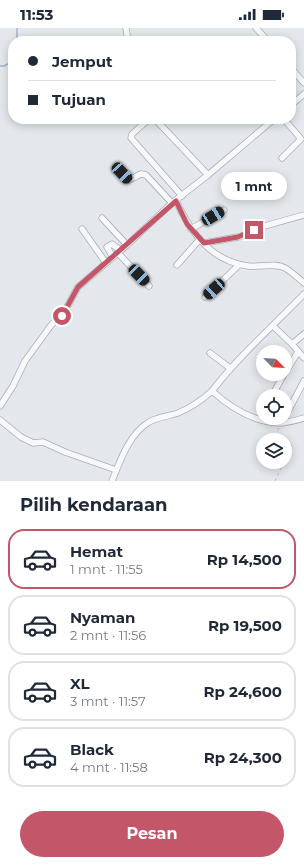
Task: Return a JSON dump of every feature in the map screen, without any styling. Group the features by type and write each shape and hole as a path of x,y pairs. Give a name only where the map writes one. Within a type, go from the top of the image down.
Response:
{"street":[{"path":"256,28 263,36"},
{"path":"296,74 304,83"},
{"path":"296,101 304,94"},
{"path":"143,124 132,134 131,138 182,196"},
{"path":"160,124 208,175"},
{"path":"0,406 13,386 25,362 52,324 62,316 76,290 174,202 268,124"},
{"path":"282,158 303,141 288,124"},
{"path":"116,167 129,180 142,174 146,175 174,202 191,229 202,241 222,258 239,265 253,267 283,267 304,283"},
{"path":"191,229 224,210"},
{"path":"177,265 202,241 238,237 245,235 261,226 304,215"},
{"path":"102,218 127,245"},
{"path":"82,229 106,263"},
{"path":"117,253 150,286"},
{"path":"205,297 239,265"},
{"path":"112,481 125,451 144,426 156,419 185,410 212,391 230,368 304,294"},
{"path":"273,326 304,358"},
{"path":"292,344 304,334"},
{"path":"292,362 298,352"},
{"path":"210,353 230,368"},
{"path":"292,404 304,381"},
{"path":"212,391 233,409 256,418"},
{"path":"292,419 304,418"},
{"path":"0,420 21,437 33,443 43,442 65,452 116,470"}],"path":[{"path":"275,481 280,469"}],"waterway":[{"path":"17,28 17,36"},
{"path":"0,66 8,64"}],"route":[{"path":"62,316 78,287 176,201 187,224 204,243 238,237 254,230"}]}
